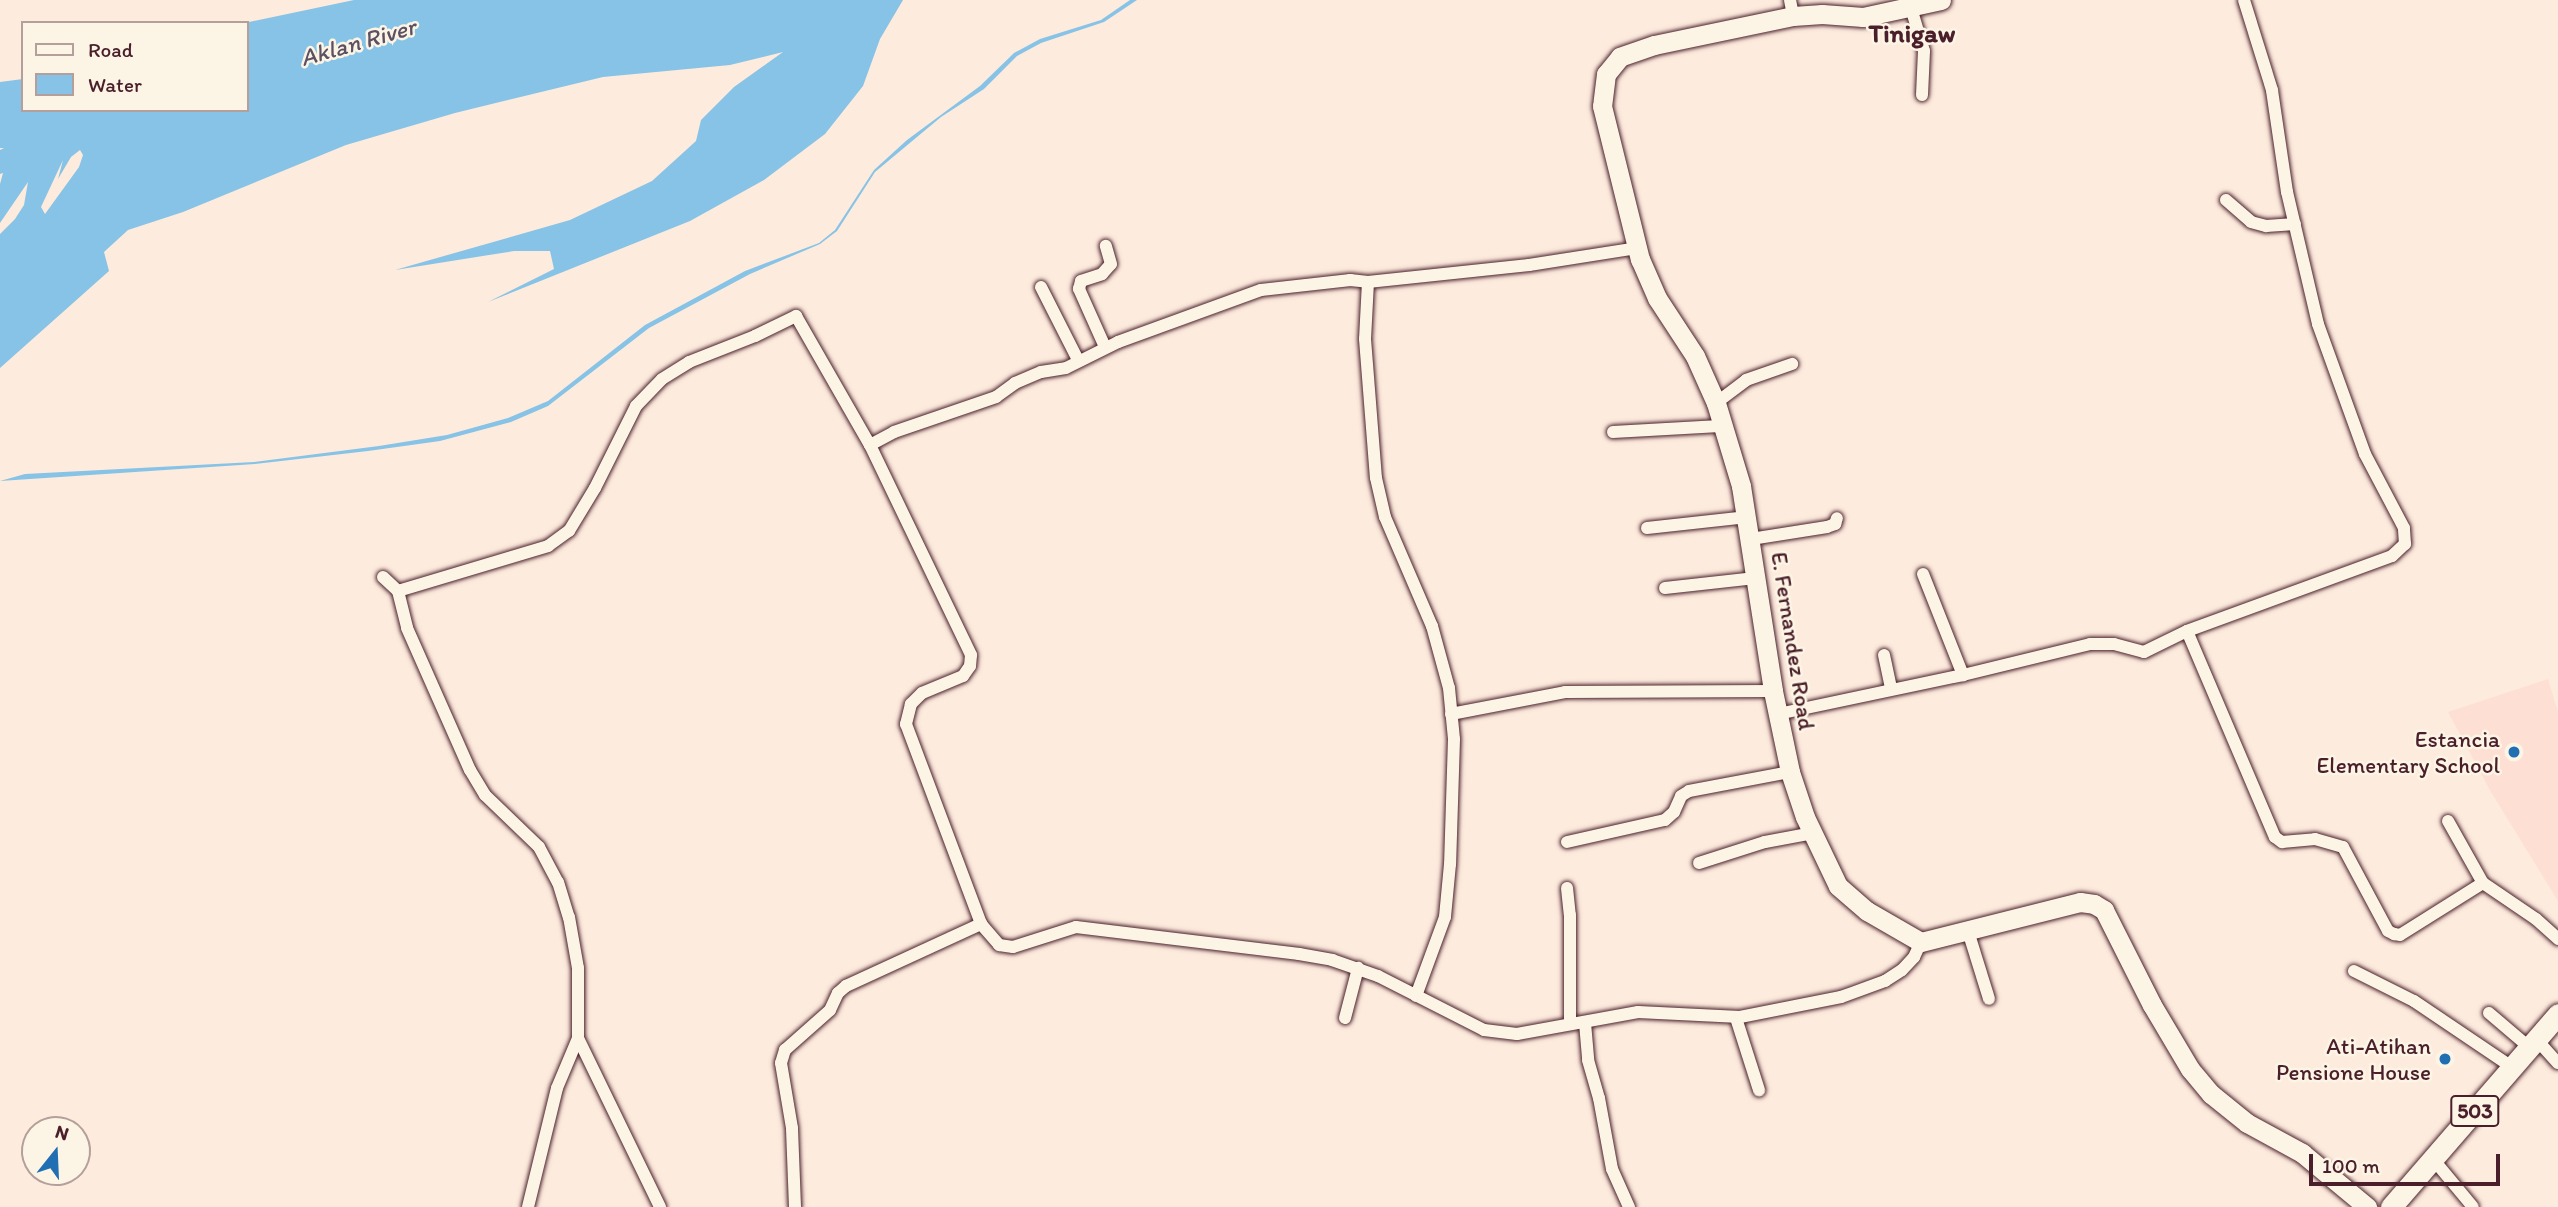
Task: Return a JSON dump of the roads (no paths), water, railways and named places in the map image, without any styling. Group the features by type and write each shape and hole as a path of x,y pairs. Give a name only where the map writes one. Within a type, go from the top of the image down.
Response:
{"main road":[{"name":"503","path":"2391,1207 2558,1014"}],"street":[{"name":"E. Fernandez Road","path":"1921,942 1867,911 1838,886 1813,834 1790,772 1773,691 1751,539 1735,463 1720,426 1716,404 1695,356 1657,298 1637,248 1602,107 1606,74 1620,57 1636,50 1792,8 1822,14 1863,17 1941,0"},
{"path":"1778,713 1963,675 2090,644 2114,644 2144,652 2188,631 2392,556 2405,544 2404,528 2365,454 2318,324 2295,224 2279,120 2244,0"},
{"path":"1911,8 1924,51 1922,95"},
{"path":"2226,200 2251,222 2266,226 2295,224"},
{"path":"1105,347 1079,289 1081,281 1102,274 1111,264 1106,246"},
{"path":"870,445 894,432 996,397 1015,383 1041,372 1066,368 1105,347 1261,290 1529,265 1637,248"},
{"path":"1368,282 1366,339 1376,478 1385,517 1432,626 1449,688 1454,739 1450,864 1445,917 1416,996"},
{"path":"1041,287 1078,360"},
{"path":"398,591 548,546 569,531 595,488 636,406 662,379 689,362 755,336 796,316 870,445 971,655 970,666 963,676 922,694 911,704 906,724 981,924 999,945 1013,947 1076,927 1299,954 1358,968 1402,986 1416,996 1484,1030 1500,1033 1537,1032 1638,1012 1736,1018 1841,997 1885,981 1914,957 1921,942 2080,902 2094,904 2104,910 2152,1005 2190,1069 2211,1094 2247,1123 2302,1153 2367,1207"},
{"path":"1716,404 1746,380 1791,364"},
{"path":"1613,432 1720,426"},
{"path":"1647,528 1747,517"},
{"path":"1751,539 1827,527 1835,524 1837,518"},
{"path":"1923,574 1963,675"},
{"path":"383,576 398,591 407,628 470,770 485,795 539,847 558,882 569,917 578,968 578,1038 557,1088 528,1207"},
{"path":"1665,588 1755,578"},
{"path":"2188,631 2275,837 2282,842 2315,839 2343,847 2388,931 2394,934 2400,935 2483,883"},
{"path":"1884,655 1891,689"},
{"path":"1451,714 1565,692 1773,691"},
{"path":"1567,842 1665,820 1674,812 1681,796 1689,791 1790,772"},
{"path":"2448,821 2483,883 2558,939"},
{"path":"1699,863 1765,842 1813,834"},
{"path":"1567,888 1570,915 1570,1024"},
{"path":"795,1207 792,1128 781,1063 785,1050 831,1010 838,993 846,986 981,924"},
{"path":"1968,931 1989,999"},
{"path":"1345,1018 1358,968"},
{"path":"2354,971 2414,1001 2512,1067"},
{"path":"2489,1013 2558,1063"},
{"path":"1736,1018 1759,1090"},
{"path":"1585,1023 1588,1060 1599,1098 1612,1169 1629,1207"},
{"path":"578,1038 660,1207"},
{"path":"2432,1159 2473,1207"}],"water":[{"name":"Aklan River","path":"354,0 903,0 880,39 863,86 825,134 764,180 690,221 488,302 554,269 550,251 514,251 395,270 570,220 652,181 696,141 701,120 734,87 783,52 730,65 603,77 455,113 346,145 183,212 128,230 104,252 109,271 0,368 0,234 24,205 28,182 0,223 0,184 3,173 0,174 0,150 4,148 0,148 0,82 21,79 21,112 248,112 248,22","holes":["80,150 83,155 79,167 45,214 41,207 63,160 58,179 71,157"]},
{"path":"1130,0 1137,0 1104,22 1041,43 1017,56 984,89 941,117 875,172 837,231 820,244 750,274 649,328 548,406 511,422 440,441 368,451 255,464 0,481 25,474 254,462 379,446 447,435 508,418 548,401 645,325 745,271 819,243 835,230 874,170 907,140 980,86 1014,53 1040,39 1101,20"}],"place":[{"name":"Estancia Elementary School","path":"2514,752"},
{"name":"Ati-Atihan Pensione House","path":"2445,1059"}],"district":[{"name":"Tinigaw","path":"1912,34"}]}
